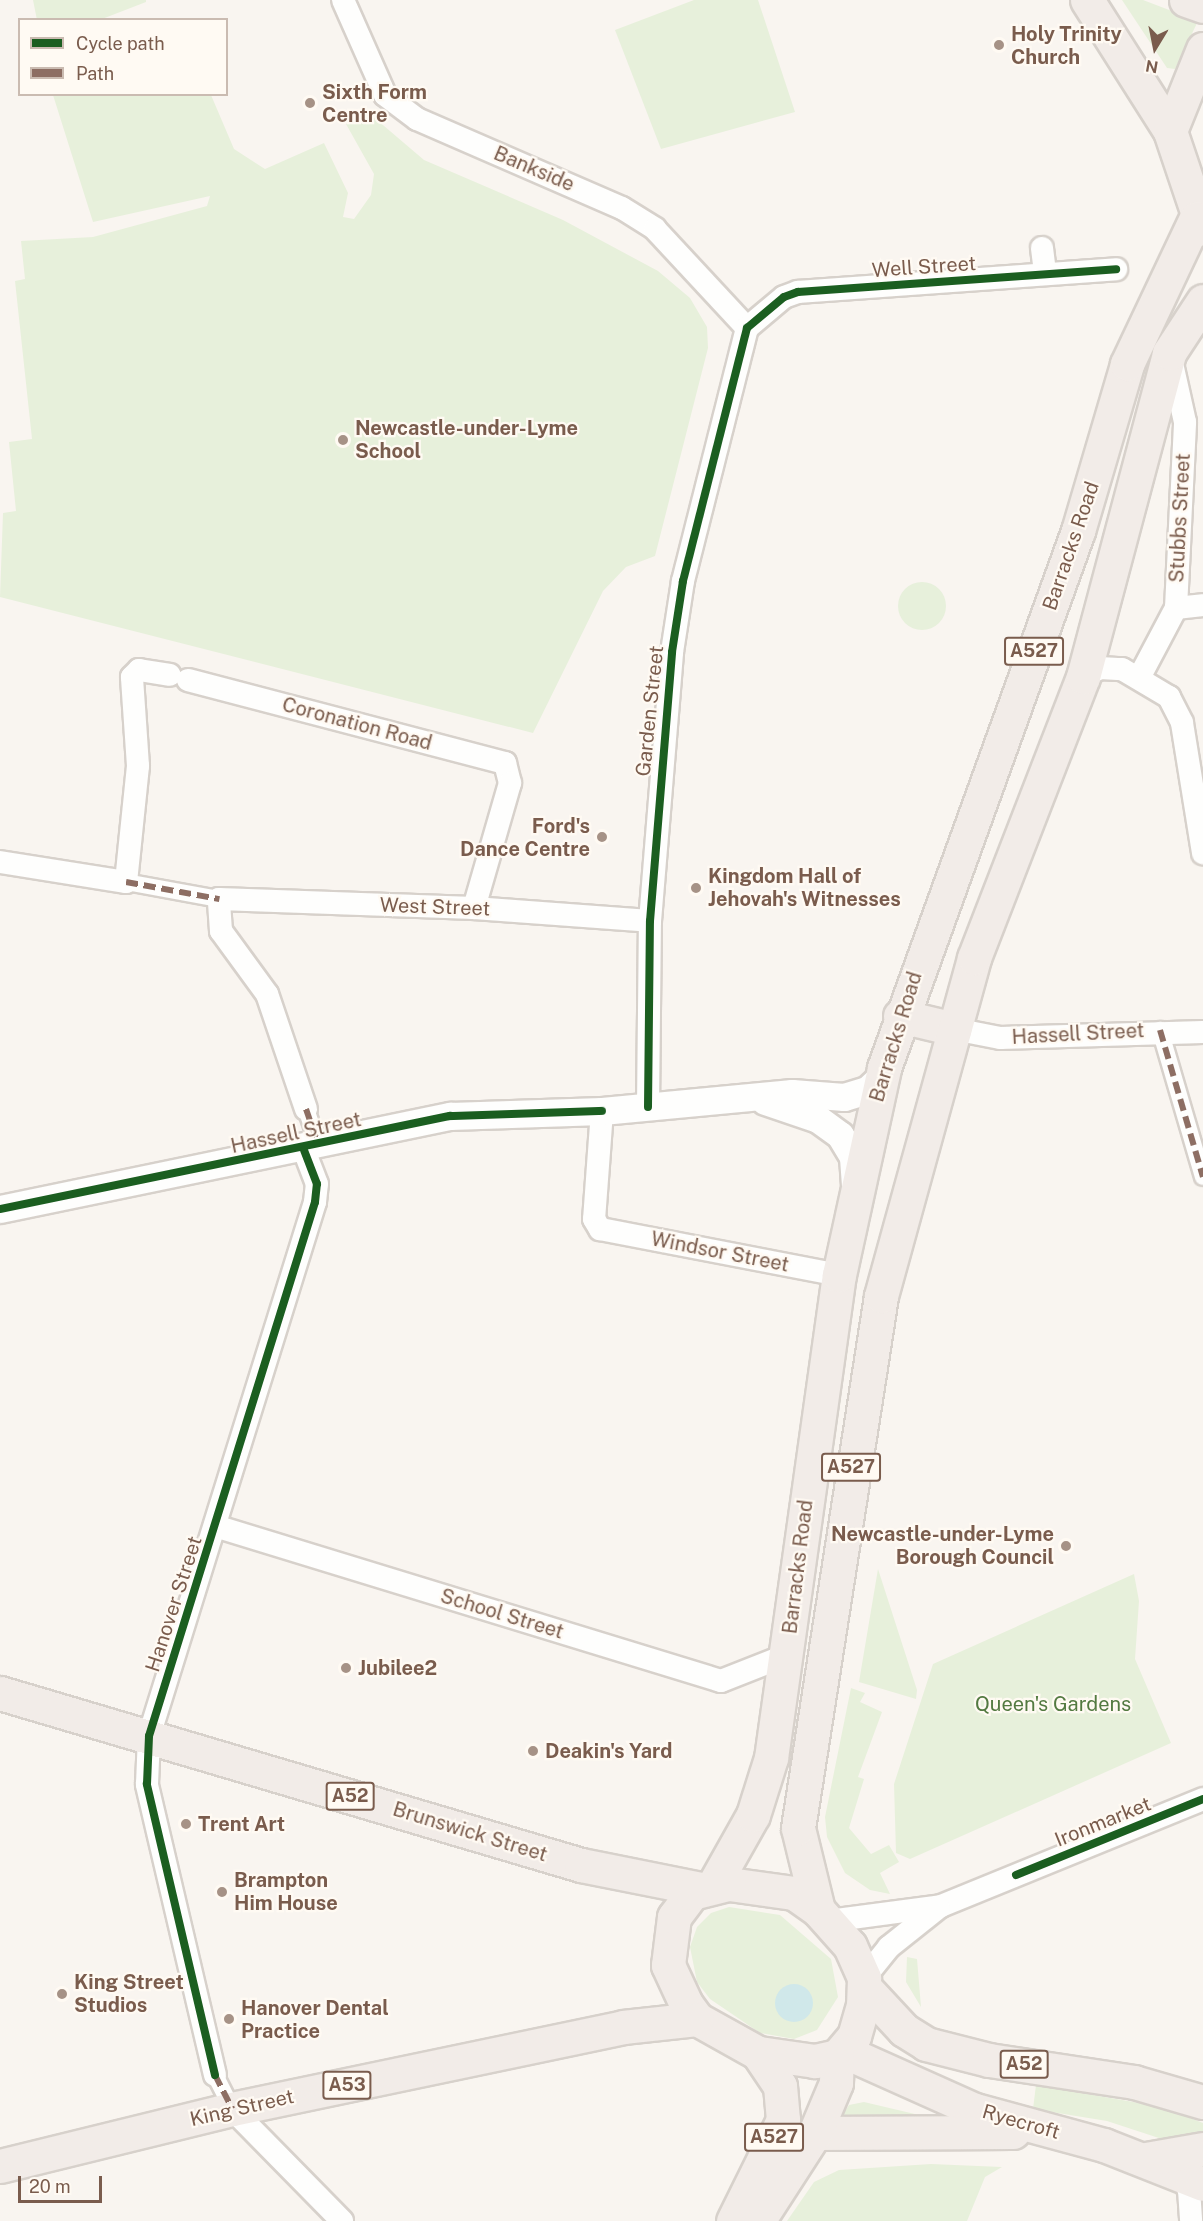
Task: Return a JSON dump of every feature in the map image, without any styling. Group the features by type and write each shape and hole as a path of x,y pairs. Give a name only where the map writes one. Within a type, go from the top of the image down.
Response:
{"highway":[{"path":"1087,0 1170,131 1200,224"},
{"path":"1186,0 1203,6"},
{"path":"1170,131 1203,49"},
{"name":"Barracks Road","path":"707,1887 753,1815 771,1758 839,1275 855,1190 881,1077 900,1016 1078,531 1127,364 1200,224"},
{"name":"Barracks Road","path":"823,1916 798,1828 854,1452 881,1296 974,958 1083,677 1169,353 1203,301"},
{"path":"900,1016 954,1029"},
{"name":"Brunswick Street","path":"0,1693 581,1865 707,1887"},
{"path":"707,1887 777,1887 823,1916 850,1946 864,1983 859,2026 840,2054 815,2061 758,2053 697,2019 672,1977 667,1955 674,1917 685,1899 707,1887"},
{"name":"A52","path":"864,1983 904,2030 926,2044 989,2060 1134,2082 1203,2102"},
{"name":"King Street","path":"0,2166 232,2109 623,2027 697,2019"},
{"name":"A527","path":"733,2221 783,2120 780,2086 758,2053"},
{"name":"Ryecroft","path":"840,2054 975,2110 1146,2159 1191,2178"},
{"name":"A527","path":"758,2221 815,2133 836,2083 840,2054"},
{"path":"815,2133 1057,2133"},
{"path":"1146,2159 1203,2149"}],"street":[{"name":"Bankside","path":"343,0 385,95 417,119 622,208 655,229 747,328"},
{"path":"1042,248 1045,274"},
{"name":"Well Street","path":"747,328 784,297 798,292 1116,269"},
{"name":"Garden Street","path":"648,1107 650,921 660,762 683,581 747,328"},
{"name":"Stubbs Street","path":"1140,676 1176,608 1185,422 1169,353"},
{"path":"1176,608 1203,605"},
{"path":"1083,677 1100,668 1140,676 1169,697 1182,723 1203,853"},
{"name":"Coronation Road","path":"126,882 138,766 132,677 139,670 179,678 505,763 510,783 474,908"},
{"name":"West Street","path":"0,862 219,899 474,908 650,921"},
{"path":"219,899 221,931 267,994 306,1109 312,1148"},
{"name":"Hassell Street","path":"954,1029 1000,1038 1104,1031 1203,1032"},
{"path":"1161,1030 1203,1177"},
{"name":"Hassell Street","path":"0,1209 312,1148 450,1116 602,1111 758,1100 792,1093 844,1097 867,1090 881,1077"},
{"name":"Hassell Street","path":"758,1100 818,1119 840,1135 853,1157 855,1190"},
{"name":"Windsor Street","path":"602,1111 594,1219 600,1229 839,1275"},
{"name":"Hanover Street","path":"312,1148 317,1184 315,1202 149,1736 147,1784 215,2076 232,2109 342,2221"},
{"name":"School Street","path":"215,1526 721,1680 747,1674 787,1655"},
{"name":"Ironmarket","path":"864,1983 884,1951 941,1906 1203,1799"},
{"name":"Ironmarket","path":"823,1916 941,1906"},
{"path":"1191,2178 1189,2190 1191,2221"}],"green space":[{"path":"33,0 146,0 146,2 105,18 37,18"},
{"path":"694,0 758,0 795,112 661,149 615,30"},
{"path":"1122,0 1143,0 1198,21 1175,69 1167,68"},
{"name":"Newcastle-under-Lyme School","path":"53,96 211,96 234,149 265,169 324,143 348,193 343,217 354,219 371,195 374,174 346,124 370,114 424,160 563,220 658,271 690,298 707,327 708,348 655,556 626,567 603,591 533,733 0,597 3,513 16,511 9,442 32,439 15,281 25,279 21,241 93,237 207,206 210,196 93,222"},
{"path":"922,582 939,589 946,606 939,623 922,630 905,623 898,606 905,589"},
{"path":"878,1569 917,1690 916,1699 859,1682"},
{"name":"Queen's Gardens","path":"1134,1574 1139,1601 1135,1659 1171,1743 910,1859 896,1853 894,1784 933,1664"},
{"path":"851,1688 865,1693 860,1702 882,1712 858,1777 864,1779 849,1828 871,1854 889,1845 899,1862 880,1873 890,1894 870,1890 845,1873 827,1837 825,1817"},
{"path":"729,1907 780,1915 831,1959 838,1997 817,2030 794,2039 760,2033 710,1999 697,1982 690,1947 697,1927 711,1913"},
{"path":"907,1957 917,1959 921,2007 906,1982"},
{"path":"1036,2085 1162,2107 1203,2123 1203,2139 1168,2141 1107,2121 1033,2109"},
{"path":"864,2102 919,2115 920,2120 840,2119 849,2105"},
{"path":"931,2164 1002,2167 985,2177 967,2221 787,2221 814,2182 839,2170"}],"water":[{"path":"794,1984 807,1990 813,2003 807,2016 794,2022 781,2016 775,2003 781,1990"}],"marked path":[{"path":"126,882 219,899"},
{"path":"1160,1030 1203,1177"},
{"path":"306,1109 319,1146"},
{"path":"215,2075 232,2109"}],"cycle path":[{"path":"648,1107 650,921 672,652 683,581 747,328 784,297 798,292 1116,269"},
{"path":"0,1209 450,1116 602,1111"},
{"path":"215,2075 147,1784 149,1736 315,1202 317,1184 304,1150"},
{"path":"1016,1875 1203,1799"}],"place":[{"name":"Holy Trinity Church","path":"999,45"},
{"name":"Sixth Form Centre","path":"310,103"},
{"name":"Newcastle-under-Lyme School","path":"343,440"},
{"name":"Ford's Dance Centre","path":"602,837"},
{"name":"Kingdom Hall of Jehovah's Witnesses","path":"696,888"},
{"name":"Newcastle-under-Lyme Borough Council","path":"1066,1546"},
{"name":"Jubilee2","path":"346,1668"},
{"name":"Deakin's Yard","path":"533,1751"},
{"name":"Trent Art","path":"186,1824"},
{"name":"Brampton Him House","path":"222,1892"},
{"name":"King Street Studios","path":"62,1994"},
{"name":"Hanover Dental Practice","path":"229,2019"}]}
